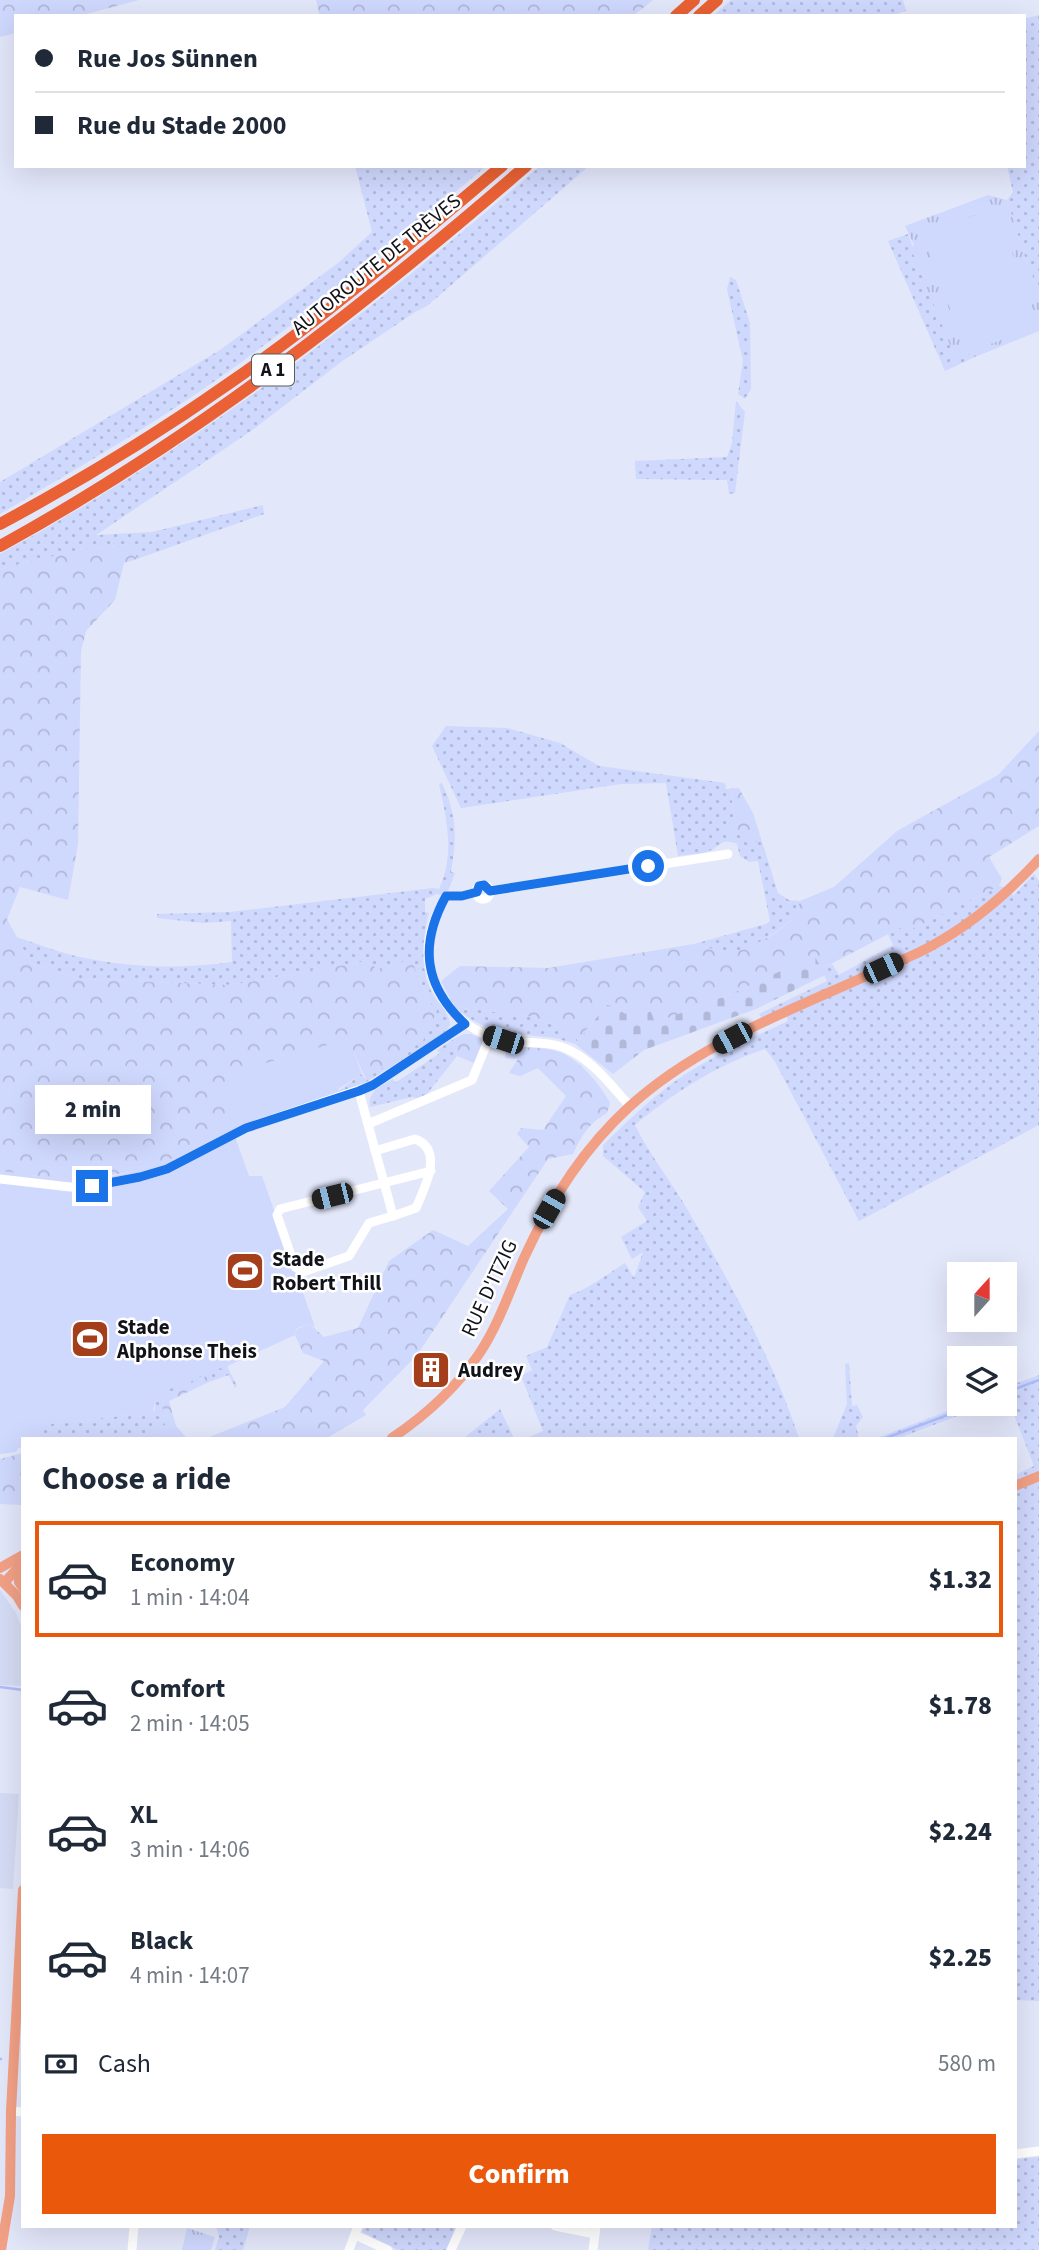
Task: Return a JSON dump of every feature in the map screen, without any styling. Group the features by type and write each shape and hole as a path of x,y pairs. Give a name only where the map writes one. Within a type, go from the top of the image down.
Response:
{"highway":[{"path":"678,14 694,0"},
{"path":"701,14 716,0"},
{"name":"AUTOROUTE DE TRÈVES","path":"0,524 125,452 233,381 378,271 500,168"},
{"name":"AUTOROUTE DE TRÈVES","path":"0,546 134,467 239,395 384,284 524,168"}],"main road":[{"name":"RUE D'ITZIG","path":"394,1437 417,1422 445,1396 480,1352 497,1323 529,1247 558,1194 593,1144 630,1106 673,1072 713,1048 931,946 988,908 1039,859"},
{"path":"1017,1485 1039,1476"},
{"path":"0,1568 21,1561"},
{"path":"21,1561 2,1581 21,1604"},
{"path":"21,1561 21,1586"},
{"path":"1,2250 10,2196 11,2111 21,1943"}],"street":[{"path":"630,1106 608,1081 572,1051 557,1045 503,1040 481,1033 465,1024 449,1009 438,992 428,953 436,914 446,896 477,892 478,896 484,898 488,897 490,891 728,854"},
{"path":"0,1180 70,1187 92,1186 167,1169 246,1128 373,1085 465,1024"},
{"path":"368,1124 472,1080 487,1043"},
{"path":"359,1091 393,1216"},
{"path":"375,1151 415,1139 420,1141 430,1155 431,1171 416,1208 369,1223 349,1256 303,1272 295,1267 277,1214 280,1209 431,1171"},
{"path":"11,2111 21,2112"},
{"path":"1017,2154 1039,2151"},
{"path":"132,2250 134,2228"},
{"path":"451,2250 461,2228"},
{"path":"576,2228 596,2230 593,2250"},
{"path":"349,2250 357,2230 388,2250"}],"shaded area":[{"path":"0,1590 21,1626 21,1686 0,1685"},
{"path":"0,1793 19,1794 13,1889 0,1888"}],"green space":[{"path":"0,0 139,0 86,14 14,14 14,34 0,37"},
{"path":"316,0 653,0 636,14 320,14"},
{"path":"731,0 903,0 906,11 897,14 715,14"},
{"path":"1039,15 1039,291 1027,264 1007,200 1013,192 1007,168 1026,168 1026,18"},
{"path":"356,168 484,168 360,271 229,371 145,427 0,514 0,482 220,350 338,263 372,232"},
{"path":"538,168 587,168 427,306 341,362 251,431 96,535 152,532 263,505 264,514 137,559 132,545 83,549 0,569 0,554 72,513 212,423 347,325"},
{"path":"988,195 1007,200 1027,264 1039,291 1039,331 975,357 966,353 955,357 911,249 914,245 905,226"},
{"path":"996,208 1039,326 966,353 923,234"},
{"path":"908,234 955,356 966,353 975,357 945,371 888,241"},
{"path":"730,277 736,280 750,323 751,389 745,399 738,394 743,361 727,289"},
{"path":"736,401 745,412 735,493 729,494 727,480 636,479 635,461 727,457 732,443"},
{"path":"132,545 137,559 124,563 115,600 86,631 81,651 78,844 68,900 20,887 7,919 31,963 79,979 232,985 366,961 378,969 411,959 428,1000 437,1011 423,1041 366,1079 347,1039 188,1153 139,1170 91,1179 69,1180 0,1171 0,569 83,549"},
{"path":"446,726 507,728 560,743 599,766 725,783 726,789 739,788 740,790 731,794 734,815 729,824 741,836 756,843 760,835 778,893 789,900 800,901 795,918 760,943 745,949 727,953 694,944 770,921 758,861 749,862 740,856 737,844 727,842 706,852 678,856 666,783 621,784 461,808 432,746"},
{"path":"1039,731 1039,826 989,857 1002,879 999,886 912,929 902,927 821,969 814,955 738,991 655,1023 625,1014 616,1007 607,1005 578,1040 551,1023 528,1016 455,1007 441,981 460,966 548,968 694,944 727,953 745,949 771,936 795,918 800,901 834,887 897,831 998,775"},
{"path":"442,783 453,816 455,837 451,872 455,873 446,896 437,894 425,899 425,912 429,913 423,955 429,986 446,1013 450,1025 444,1034 358,1087 330,1097 362,1074 365,1079 436,1011 421,982 378,969 366,961 232,985 79,979 31,963 16,937 68,954 122,964 177,966 232,962 231,921 203,923 157,918 157,914 230,912 439,889 448,850 447,824 439,784"},
{"path":"740,790 753,813 760,835 756,843 748,844 741,836 729,832 728,824 734,815 731,794"},
{"path":"1034,874 1039,881 1039,1125 859,1221 774,1060 765,1049 696,1081 635,1125 734,1291 776,1378 799,1437 528,1437 543,1431 521,1376 532,1370 526,1356 547,1347 570,1295 625,1263 634,1278 643,1252 632,1259 621,1237 647,1221 638,1207 645,1192 603,1156 603,1145 648,1103 690,1071 788,1021 785,1013 762,1019 759,1014 827,981 821,969 832,964 839,975 893,945 888,934 902,927 912,929 999,886 1010,889 1013,896"},
{"path":"814,955 825,975 756,1009 644,1050 613,1074 575,1044 607,1005 616,1007 625,1014 630,1008 651,1012 655,1023 738,991"},
{"path":"455,1007 528,1016 551,1023 578,1040 575,1044 489,1028"},
{"path":"464,1034 482,1039 483,1046 474,1063 457,1056 454,1046 457,1037"},
{"path":"457,1037 454,1046 457,1056 423,1099 412,1097 370,1107 371,1097 376,1090 393,1079 395,1083 440,1053 437,1050"},
{"path":"348,1039 362,1074 338,1089 342,1093 234,1134 249,1176 262,1176 315,1327 310,1324 297,1328 295,1335 156,1395 153,1412 44,1425 44,1435 21,1437 21,1447 16,1452 0,1454 0,1171 69,1180 113,1176 188,1153 224,1127 228,1074"},
{"path":"507,1046 564,1054 587,1072 606,1096 610,1103 607,1113 586,1130 573,1154 548,1159 417,1355 363,1410 366,1415 329,1437 210,1437 285,1407 324,1361 303,1353 295,1335 297,1329 310,1324 324,1337 358,1328 389,1261 433,1230 468,1246 508,1209 489,1191 529,1147 517,1134 521,1128 543,1130 566,1096 538,1068 520,1076 509,1073 518,1059 505,1058"},
{"path":"0,1206 43,1425 153,1412 150,1292 227,1366 237,1386 235,1388 229,1375 209,1382 207,1377 162,1396 165,1425 151,1434 137,1437 26,1437 0,1239"},
{"path":"849,1363 852,1406 857,1405 863,1417 856,1426 859,1437 833,1437 847,1404 845,1364"},
{"path":"1039,1375 1039,2001 1017,2000 1017,1474 1034,1466 1014,1416 1017,1416 1017,1383"},
{"path":"207,1376 209,1382 169,1401 176,1426 186,1437 126,1437 151,1434 165,1425 161,1396"},
{"path":"500,1409 514,1437 465,1437"},
{"path":"947,1411 947,1416 957,1416 902,1437 880,1437"},
{"path":"21,1454 21,1505 0,1504 0,1459"},
{"path":"1039,2157 1039,2250 648,2250 652,2228 1017,2228 1017,2159"},
{"path":"187,2228 215,2237 211,2250 182,2250"},
{"path":"217,2228 249,2228 243,2250 215,2250 219,2237"},
{"path":"363,2228 455,2228 446,2250 398,2250 362,2232"}],"waterway":[{"path":"1017,1388 1039,1380"},
{"path":"889,1437 947,1415"},
{"path":"0,1687 21,1690"}],"place":[{"name":"Stade Robert Thill","path":"245,1271"},
{"name":"Stade Alphonse Theis","path":"90,1339"},
{"name":"Audrey","path":"431,1370"}],"route":[{"path":"92,1186 167,1169 246,1128 373,1085 465,1024 449,1009 438,992 428,953 436,914 446,896 477,892 479,886 484,885 490,891 648,866"}]}
